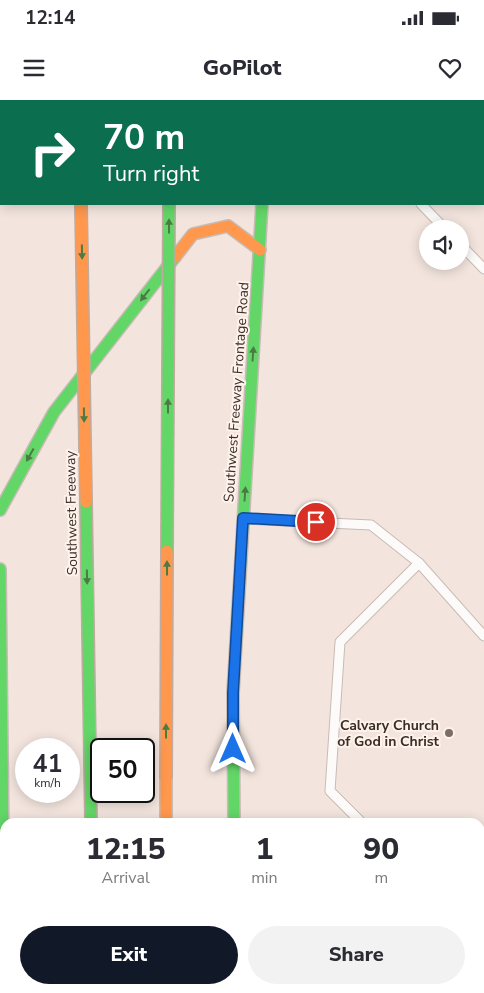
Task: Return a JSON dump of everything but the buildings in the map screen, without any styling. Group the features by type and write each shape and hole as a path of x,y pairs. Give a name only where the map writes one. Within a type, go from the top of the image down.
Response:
{"main road":[{"name":"Southwest Freeway","path":"81,205 91,818"},
{"path":"166,818 169,205"},
{"name":"Southwest Freeway Frontage Road","path":"234,818 233,693 262,205"},
{"path":"0,510 54,412 193,234 228,226 260,250"},
{"path":"0,569 3,818"}],"lane":[{"path":"422,205 436,220"},
{"path":"469,253 484,269"},
{"path":"243,518 371,525 419,563 484,636"},
{"path":"357,818 330,791 340,642 419,563"}],"traffic: fast":[{"path":"167,551 169,205"},
{"path":"234,818 233,693 262,205"},
{"path":"0,510 54,412 175,257"},
{"path":"86,502 91,818"},
{"path":"0,569 3,818"}],"traffic: slow":[{"path":"81,205 86,502"},
{"path":"175,257 193,234 228,226 260,250"},
{"path":"166,779 167,551"},
{"path":"166,779 166,818"}],"place":[{"name":"Calvary Church of God in Christ","path":"449,733"}],"route":[{"path":"233,749 233,693 243,518 316,522"}]}
